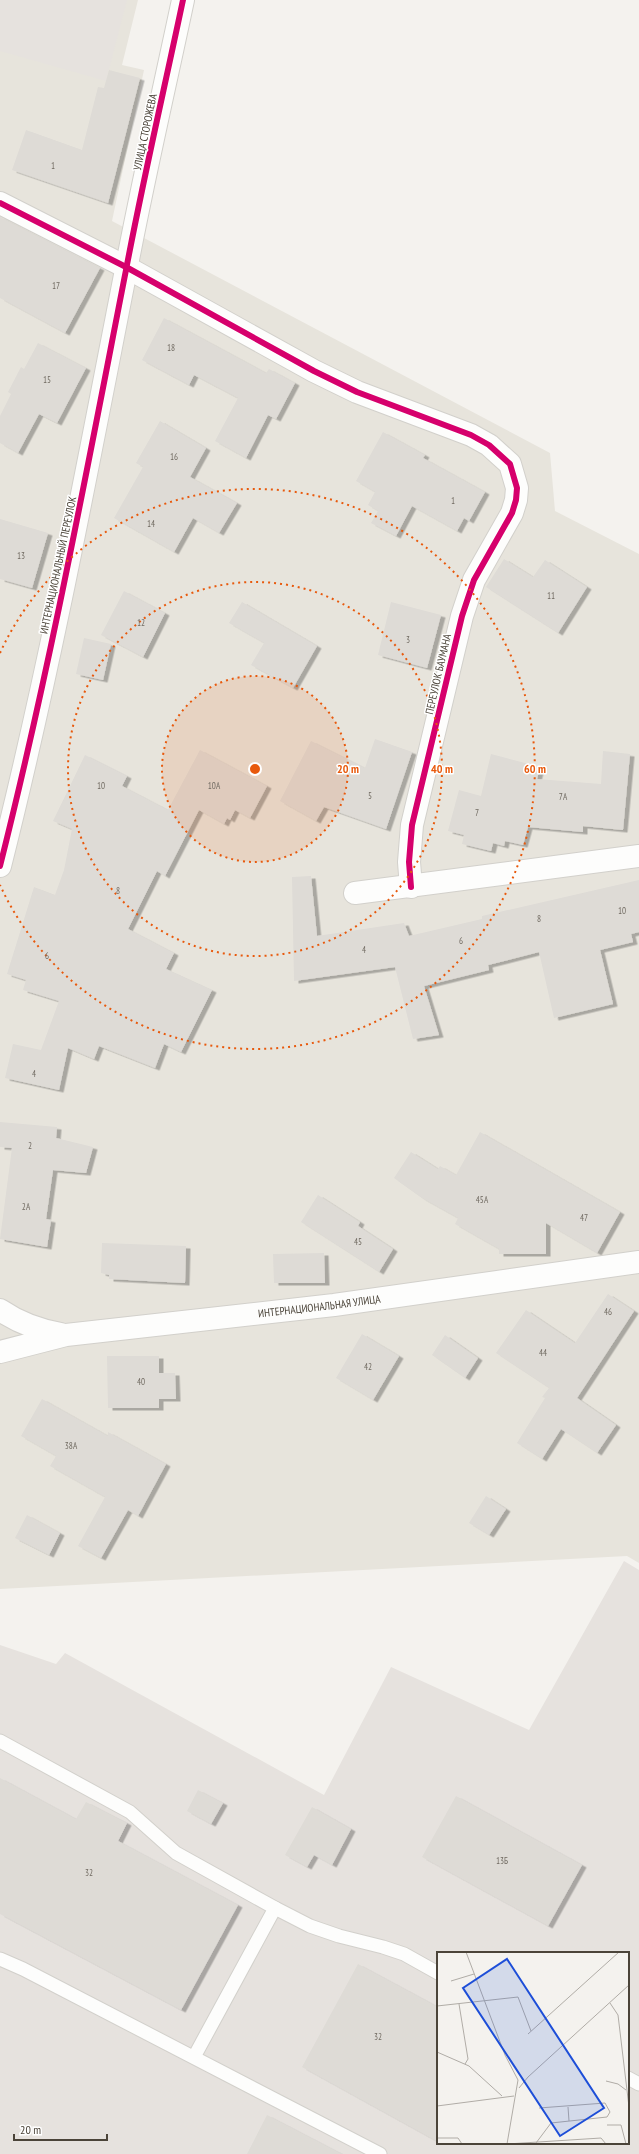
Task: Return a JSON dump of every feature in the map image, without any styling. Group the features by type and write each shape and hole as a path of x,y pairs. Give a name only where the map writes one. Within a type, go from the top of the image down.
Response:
{"street":[{"name":"УЛИЦА СТОРОЖЕВА","path":"126,267 183,0"},
{"path":"0,203 126,267"},
{"name":"ПЕРЕУЛОК БАУМАНА","path":"126,267 314,371 357,392 470,435 489,445 510,464 518,488 512,513 474,580 462,616 412,824 409,862 411,886"},
{"name":"ИНТЕРНАЦИОНАЛЬНЫЙ ПЕРЕУЛОК","path":"0,866 25,766 65,580 126,267"},
{"path":"355,893 639,856"},
{"name":"ИНТЕРНАЦИОНАЛЬНАЯ УЛИЦА","path":"0,1352 66,1335 334,1305 639,1262"},
{"path":"0,1310 25,1324 42,1331 66,1335"}],"lane":[{"path":"0,1741 130,1812 176,1853 275,1908 310,1926 339,1936 404,1954 437,1972"},
{"path":"194,2057 275,1908"},
{"path":"0,1958 380,2154"},
{"path":"629,2079 639,2084"}],"shaded area":[{"path":"0,0 138,0 122,65 144,70 112,221 550,453 555,511 639,554 639,1563 627,1556 0,1589"},
{"path":"0,0 127,0 106,81 0,51"},
{"path":"624,1561 639,1570 639,2154 0,2154 0,1645 56,1664 65,1653 324,1795 391,1667 529,1730"}],"building":[{"path":"109,70 140,78 108,203 12,170 26,130 82,150 98,87 104,88"},
{"path":"0,217 100,268 65,333 0,298"},
{"path":"164,318 266,373 269,369 295,383 276,419 268,415 246,458 215,441 238,398 194,375 189,385 142,360"},
{"path":"38,343 86,368 57,423 39,414 18,453 0,443 0,416 11,394 8,392 21,367 24,369"},
{"path":"160,421 206,448 190,477 237,503 219,533 193,518 174,552 114,518 143,467 136,463"},
{"path":"383,432 425,455 423,458 485,492 469,521 464,518 457,531 412,506 396,536 371,523 378,511 368,505 375,492 356,481"},
{"path":"0,519 48,533 32,588 0,579"},
{"path":"504,559 533,577 545,560 587,587 558,633 486,587"},
{"path":"124,591 165,613 143,657 101,635"},
{"path":"242,602 317,646 293,688 251,665 264,643 229,623"},
{"path":"391,602 441,615 427,668 378,655"},
{"path":"84,638 111,644 103,680 76,674"},
{"path":"375,739 412,752 386,829 324,807 316,821 280,801 311,741 365,768"},
{"path":"200,750 267,786 250,818 235,810 230,820 227,818 224,824 199,810 165,876 157,871 128,929 174,953 166,969 212,990 181,1052 164,1044 155,1068 99,1046 94,1059 68,1048 59,1090 5,1078 13,1044 41,1050 59,1001 23,990 26,980 7,974 34,887 55,895 64,870 72,829 53,821 85,755 127,776 122,786 168,810"},
{"path":"603,751 630,754 623,830 583,826 583,832 528,827 523,845 505,841 504,846 493,843 491,851 462,844 464,835 448,831 459,790 481,796 491,754 540,767 537,779 601,784"},
{"path":"311,876 317,936 404,923 409,936 482,919 482,916 639,880 639,932 631,934 633,942 600,950 613,1004 554,1018 539,952 488,965 489,970 424,986 439,1035 413,1039 395,967 294,981 292,877"},
{"path":"0,1122 57,1127 56,1138 93,1147 86,1173 53,1170 46,1219 51,1220 47,1247 0,1239 12,1148 0,1147"},
{"path":"480,1132 620,1212 597,1253 546,1223 546,1254 499,1254 499,1249 455,1224 458,1218 422,1198 394,1178 411,1152 438,1169 440,1166 456,1175"},
{"path":"318,1195 360,1222 358,1226 393,1249 379,1272 301,1222"},
{"path":"102,1243 186,1246 185,1283 109,1279 109,1275 101,1273"},
{"path":"324,1253 325,1283 274,1283 273,1254"},
{"path":"608,1294 634,1311 577,1398 616,1425 597,1453 561,1429 542,1459 517,1443 545,1398 542,1397 549,1388 496,1353 526,1310 575,1343"},
{"path":"362,1334 399,1356 373,1400 336,1378"},
{"path":"445,1335 478,1358 465,1378 432,1355"},
{"path":"107,1356 159,1356 159,1373 175,1373 176,1399 159,1399 159,1408 108,1408"},
{"path":"42,1399 108,1436 108,1432 166,1464 138,1516 128,1510 101,1558 78,1546 105,1497 50,1466 56,1456 21,1436"},
{"path":"486,1496 506,1509 489,1535 469,1523"},
{"path":"27,1515 60,1533 49,1555 15,1538"},
{"path":"0,1778 76,1819 86,1802 127,1823 118,1841 238,1905 181,2010 0,1914"},
{"path":"198,1790 223,1803 211,1824 187,1811"},
{"path":"456,1796 582,1865 548,1926 422,1857"},
{"path":"312,1807 351,1829 332,1865 314,1855 307,1867 285,1855"},
{"path":"358,1964 437,2006 437,2141 302,2067"},
{"path":"267,2115 342,2154 247,2154"}],"cycle path":[{"path":"0,866 52,643 139,202 183,0"},
{"path":"0,203 126,267 314,371 357,392 471,435 489,445 510,464 517,488 516,500 512,513 474,580 462,616 412,825 409,862 411,887"}]}
